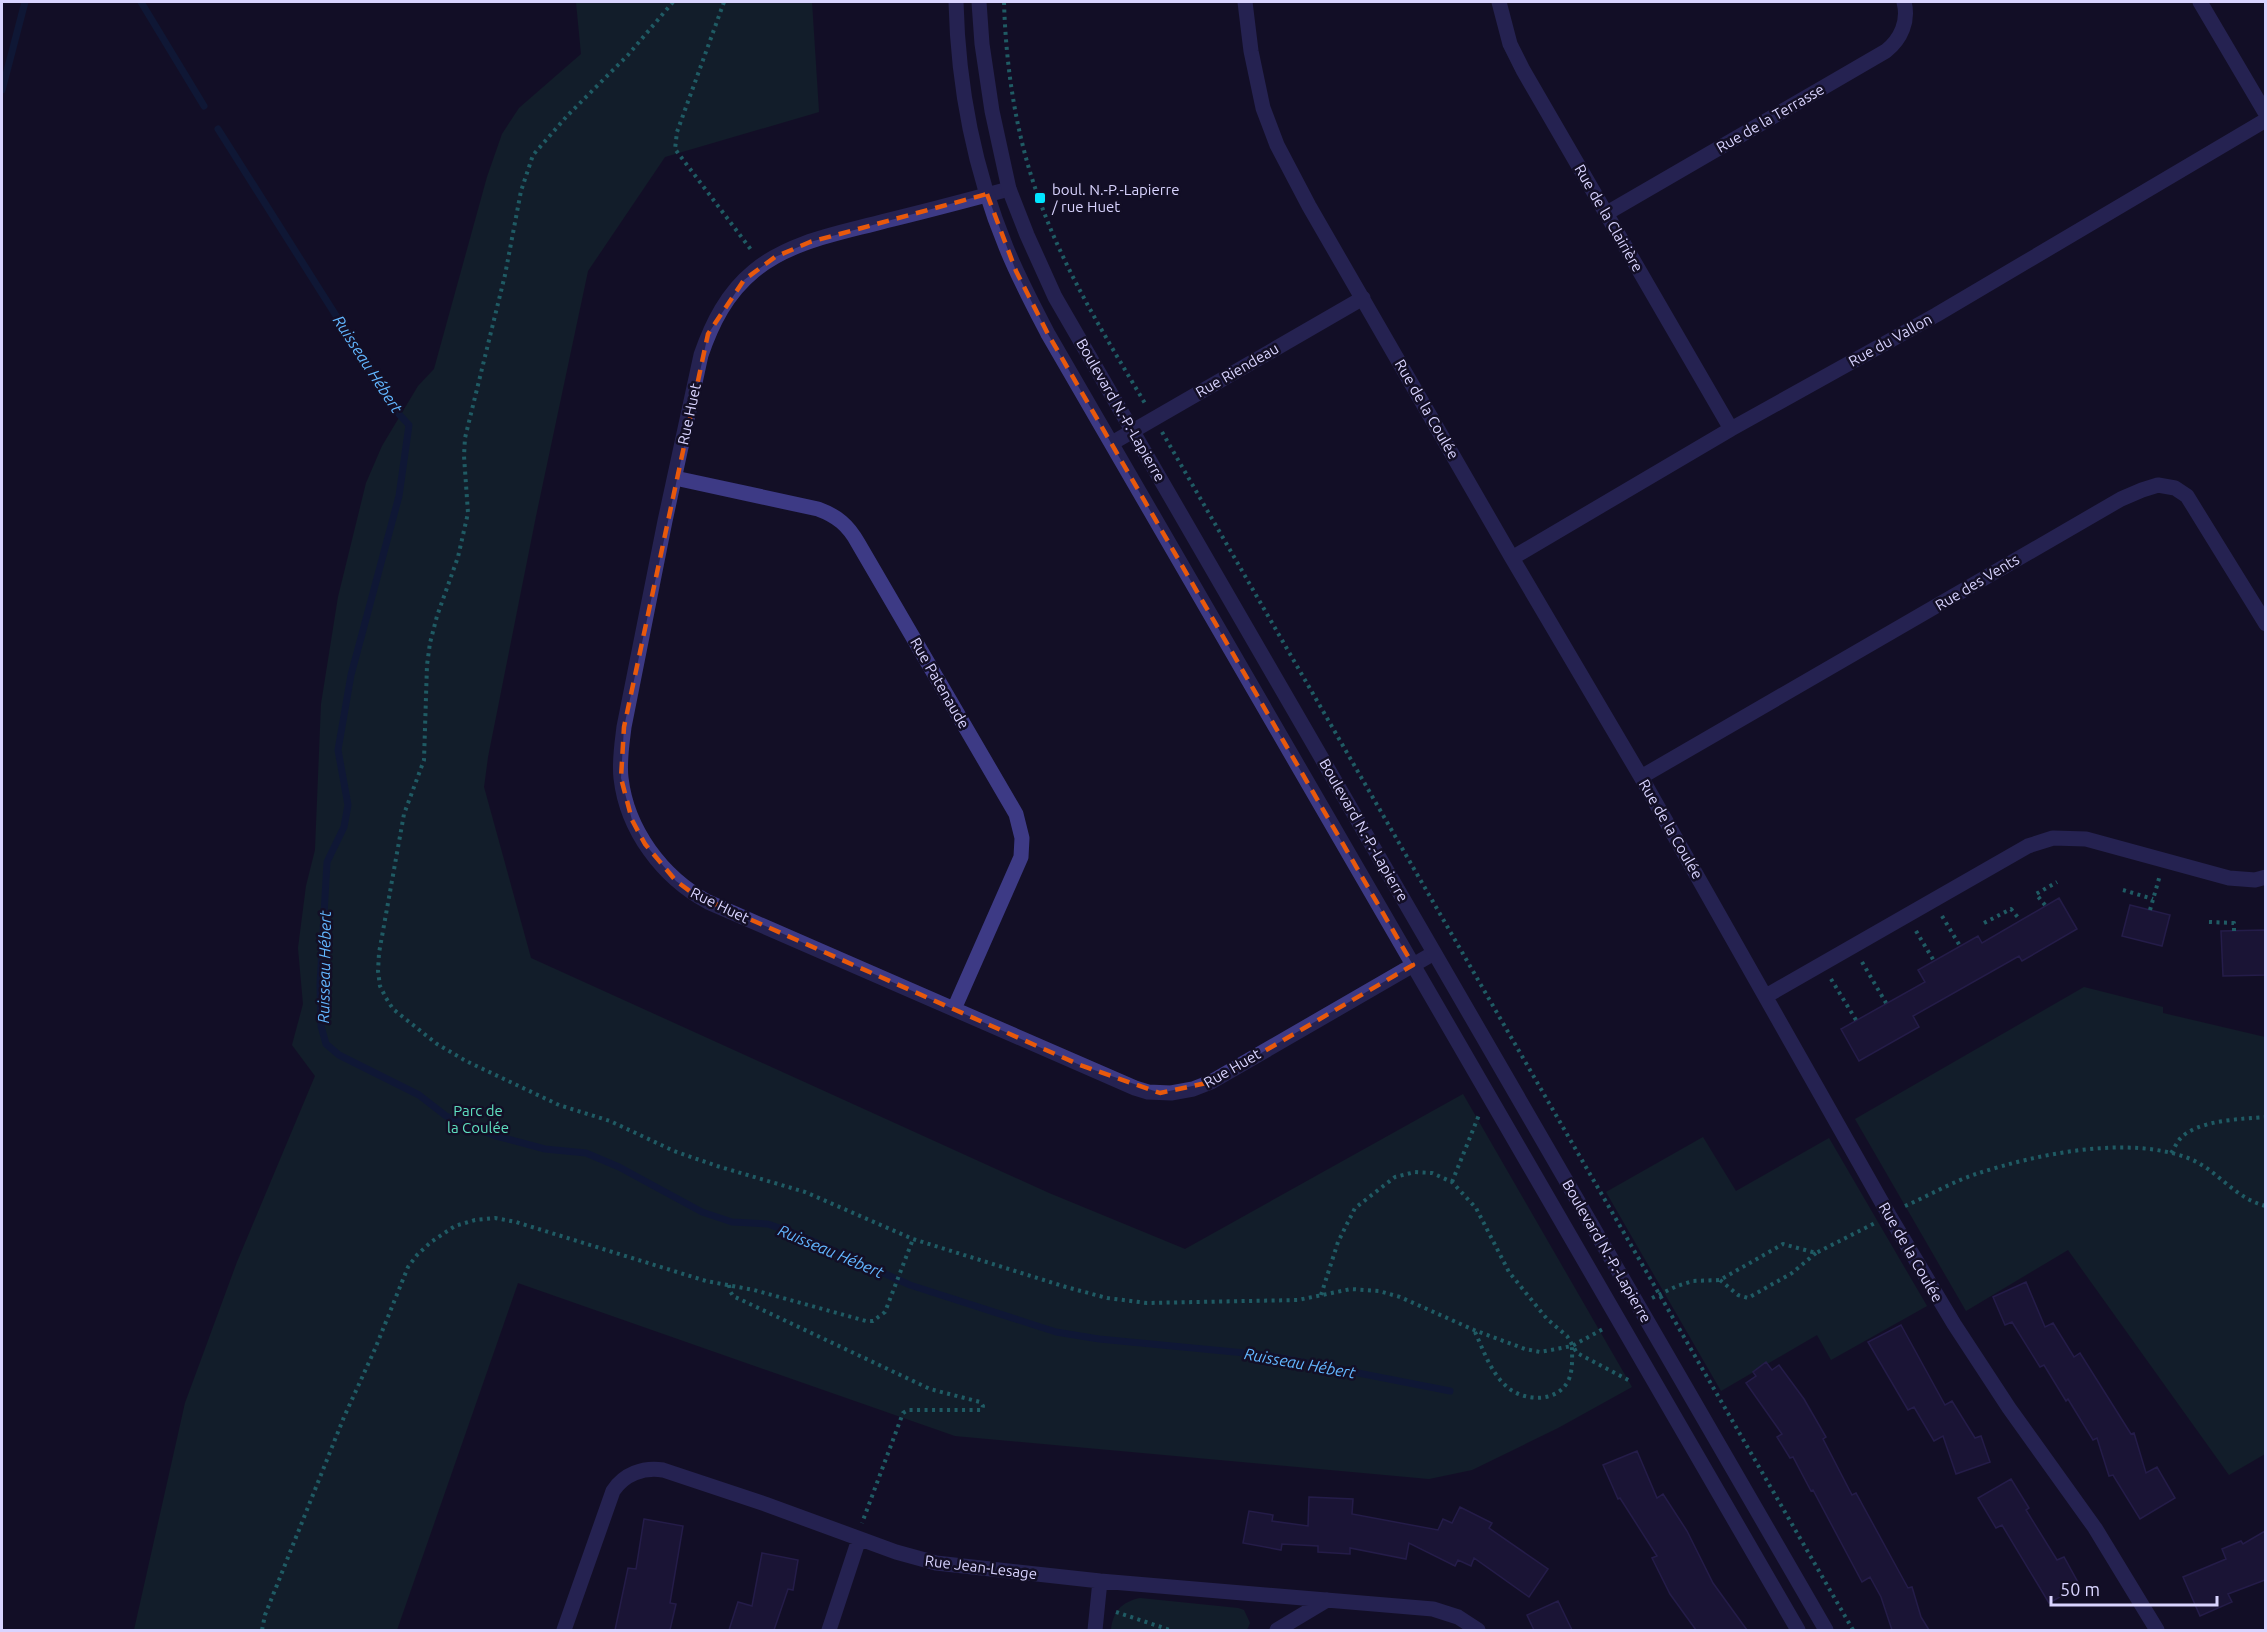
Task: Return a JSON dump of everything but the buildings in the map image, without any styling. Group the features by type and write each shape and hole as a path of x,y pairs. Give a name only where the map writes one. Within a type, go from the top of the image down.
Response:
{"street":[{"name":"Boulevard N.-P.-Lapierre","path":"956,2 957,42 966,105 973,143 987,194 1016,271 1048,334 1798,1630"},
{"name":"Boulevard N.-P.-Lapierre","path":"979,2 982,44 992,111 1009,189 1055,297 1826,1630"},
{"name":"Rue de la Coulée","path":"1245,2 1255,76 1266,119 1300,189 1641,777 1889,1215 1954,1324 2009,1408 2095,1528 2157,1630"},
{"name":"Rue de la Clairière","path":"1499,2 1510,44 1731,429"},
{"name":"Rue de la Terrasse","path":"1606,213 1886,51 1900,34 1907,14 1904,2"},
{"path":"2200,2 2265,114"},
{"name":"Rue du Vallon","path":"1512,558 1731,429 1935,315 2265,120"},
{"name":"Rue Huet","path":"1009,189 810,242 775,257 754,271 732,292 722,308 708,334 701,355 621,746 621,778 637,832 676,881 695,895 1148,1092 1171,1094 1211,1082 1434,953"},
{"name":"Rue Riendeau","path":"1112,443 1363,298"},
{"name":"Rue Patenaude","path":"675,478 818,509 834,515 844,523 858,543 1016,814 1022,838 1018,867 954,1009"},
{"name":"Rue des Vents","path":"1641,777 2121,499 2158,485 2187,496 2265,624"},
{"path":"1766,996 2028,846 2053,838 2086,839 2237,879 2255,880 2265,877"},
{"name":"Rue Jean-Lesage","path":"564,1630 613,1491 624,1479 641,1471 663,1470 859,1539 936,1563 1100,1581 1433,1609 1458,1617 1478,1630"},
{"path":"829,1630 859,1539"},
{"path":"1095,1630 1100,1581"},
{"path":"1277,1630 1328,1600"}],"path":[{"path":"673,2 628,55 549,136 533,155 526,171 505,275 465,438 468,513 458,557 430,643 427,664 424,760 404,814 379,953 380,986 386,998 405,1019 437,1044 466,1061 559,1104 610,1121 674,1151 717,1167 805,1192 913,1239 1107,1298 1147,1303 1233,1303 1298,1300 1351,1289 1379,1291 1400,1297 1474,1330 1533,1350 1548,1351 1572,1346 1602,1329"},
{"path":"724,2 677,132 675,149 753,252"},
{"name":"Boulevard N.-P.-Lapierre","path":"1004,2 1007,57 1018,126 1041,205 1077,284 1142,398"},
{"name":"Boulevard N.-P.-Lapierre","path":"1168,443 1853,1630"},
{"path":"2150,910 2164,860"},
{"path":"2045,905 2036,894 2057,882"},
{"path":"2123,890 2153,899"},
{"path":"1934,901 1960,946"},
{"path":"1984,923 2011,909 2020,920"},
{"path":"1907,916 1934,961"},
{"path":"2209,922 2234,923 2234,931"},
{"path":"1854,947 1886,1003"},
{"path":"1823,965 1856,1020"},
{"path":"1452,1182 1479,1115"},
{"path":"2171,1153 2184,1136 2202,1126 2265,1118"},
{"path":"1902,1207 1974,1174 2055,1154 2118,1147 2147,1148 2171,1153 2204,1165 2244,1197 2265,1206"},
{"path":"1321,1295 1348,1219 1363,1201 1395,1177 1405,1173 1424,1171 1452,1182 1463,1191 1481,1215 1509,1272 1547,1319 1567,1336 1577,1353 1633,1382"},
{"path":"262,1630 272,1597 344,1417 375,1349 408,1267 417,1255 454,1226 475,1220 495,1218 516,1222 706,1281 754,1290 866,1321 880,1317 889,1303 913,1239"},
{"path":"1720,1280 1738,1295 1748,1298 1792,1273 1816,1253 1877,1222"},
{"path":"1660,1294 1693,1281 1720,1280 1782,1244 1816,1253"},
{"path":"729,1285 733,1296 872,1363 930,1389 980,1402 983,1406 982,1410 908,1410 903,1413 862,1522"},
{"path":"1474,1330 1489,1363 1502,1382 1513,1390 1534,1397 1556,1395 1566,1384 1570,1376 1572,1346"},
{"path":"1116,1612 1170,1630"}],"highlighted area":[{"path":"987,194 1016,271 1048,334 1413,965 1211,1082 1160,1093 1080,1065 695,895 676,881 645,844 632,820 621,778 624,727 708,334 744,280 775,257 810,242"}],"green space":[{"name":"Parc de la Coulée","path":"576,2 812,2 819,112 665,157 588,271 536,516 484,787 531,958 1049,1193 1185,1249 1463,1094 1632,1387 1558,1428 1472,1470 1429,1479 955,1436 518,1283 397,1630 134,1630 185,1403 237,1262 315,1076 292,1045 303,1004 298,948 306,886 315,850 321,704 338,597 366,483 382,446 418,386 434,369 487,177 502,134 519,108 581,54"},
{"path":"2084,987 2163,1007 2163,1013 2265,1037 2265,1454 2229,1475 2068,1250 1966,1311 1855,1119"},
{"path":"1703,1137 1736,1191 1829,1138 1927,1306 1831,1360 1817,1335 1721,1391 1606,1192"},
{"path":"1140,1598 1238,1608 1244,1610 1250,1623 1247,1630 1111,1630 1119,1609 1128,1602"}],"waterway":[{"path":"2,90 25,2"},
{"name":"Ruisseau Hébert","path":"141,2 204,106"},
{"name":"Ruisseau Hébert","path":"218,129 397,412 409,425 399,496 351,675 338,750 348,805 344,827 327,862 320,984 321,1026 326,1044 339,1055 419,1095 446,1116 496,1136 545,1149 586,1153 619,1167 702,1212 732,1222 768,1224 799,1235 910,1285 1056,1332 1099,1339 1266,1355 1450,1391"}],"place":[{"name":"boul. N.-P.-Lapierre / rue Huet","path":"1040,198"}]}
